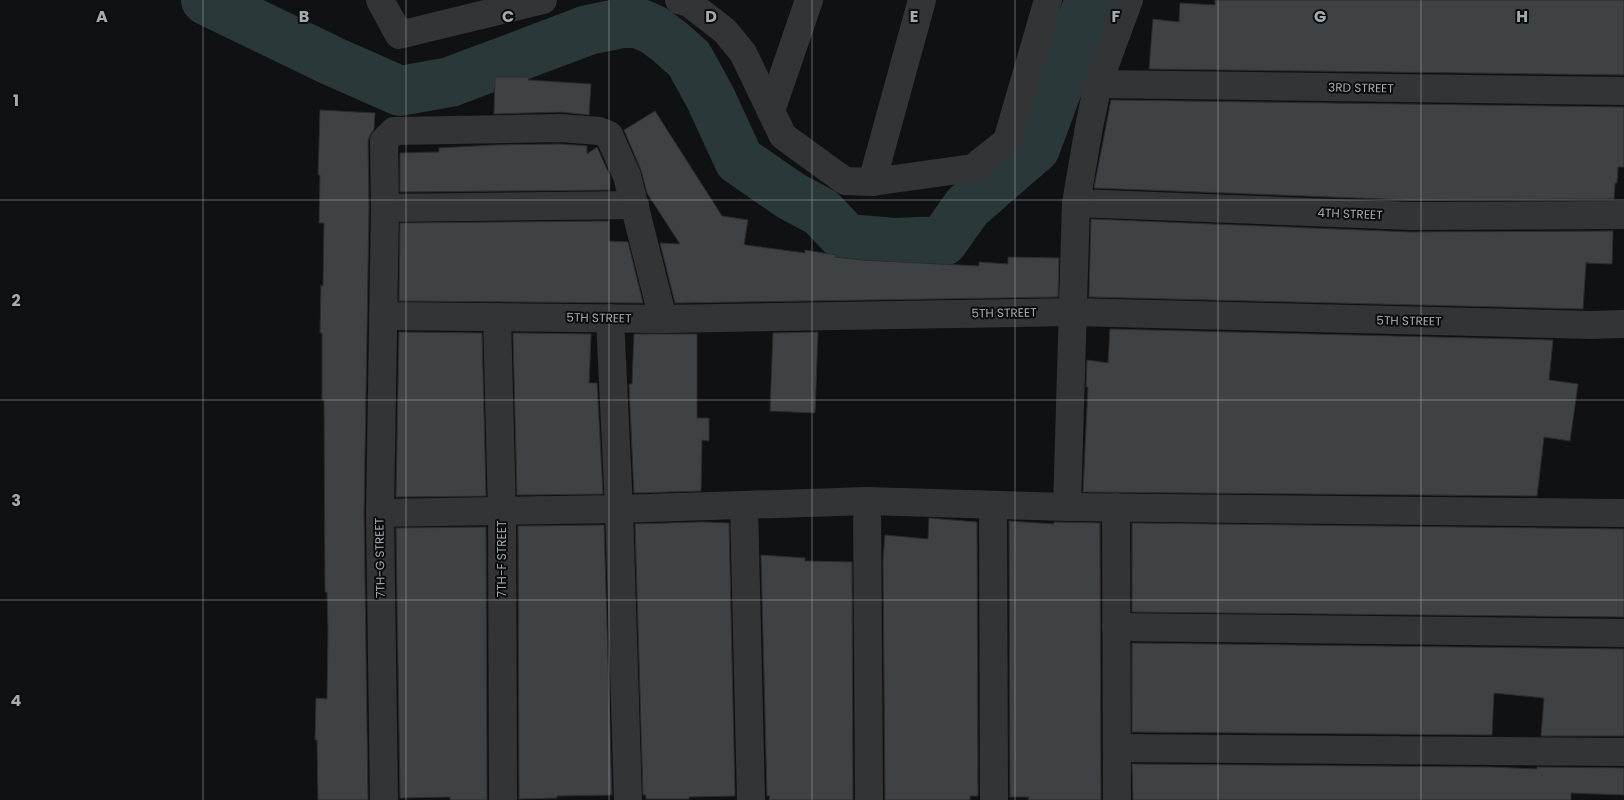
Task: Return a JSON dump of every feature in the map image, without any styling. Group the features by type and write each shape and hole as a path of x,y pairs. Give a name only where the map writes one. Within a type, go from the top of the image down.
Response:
{"street":[{"path":"380,0 399,35 502,4 543,0"},
{"path":"679,0 689,4 725,31 743,53 783,136 844,181 872,182 973,168 1007,141 1048,0"},
{"path":"771,111 809,0"},
{"path":"872,182 922,0"},
{"path":"1067,507 1076,203 1098,84 1130,0"},
{"name":"3RD STREET","path":"1098,84 1624,91"},
{"name":"7TH-G STREET","path":"384,800 380,513 385,208 384,141 394,131 561,128 599,131 609,135 627,176 635,205"},
{"name":"4TH STREET","path":"1076,203 1411,216 1624,215"},
{"path":"385,208 635,205 662,319"},
{"name":"5TH STREET","path":"383,316 662,319 1073,312 1552,324 1624,324"},
{"name":"7TH-F STREET","path":"497,317 502,512 503,800"},
{"path":"610,318 619,509 628,800"},
{"path":"380,513 502,512 867,501 1067,507 1624,513"},
{"path":"867,501 869,800"},
{"path":"744,505 751,800"},
{"path":"993,505 994,800"},
{"path":"1116,507 1117,800"},
{"path":"1116,627 1624,633"},
{"path":"1118,748 1624,752"}],"building":[{"path":"1215,0 1624,0 1624,75 1149,69 1153,19 1179,22 1180,3 1215,5"},
{"path":"495,77 529,77 528,80 591,84 589,115 561,112 494,114"},
{"path":"1111,100 1624,107 1624,167 1618,167 1614,199 1411,200 1094,188"},
{"path":"320,110 375,113 374,129 368,141 369,208 364,513 368,800 318,800 317,740 315,740 316,698 327,699 328,629 327,592 325,592 324,400 322,400 322,333 320,333 324,223 319,223"},
{"path":"655,111 722,216 748,220 744,244 746,245 805,253 805,250 836,255 835,257 862,260 979,266 979,262 1008,264 1008,257 1059,258 1058,297 675,303 660,243 680,244 647,193 641,170 624,130"},
{"path":"561,144 587,146 587,154 597,147 610,176 610,190 400,192 400,153 439,152 439,148"},
{"path":"1091,219 1410,232 1613,231 1612,264 1586,263 1583,309 1089,297"},
{"path":"609,221 609,241 628,242 643,303 399,301 400,223"},
{"path":"1110,329 1553,340 1549,380 1578,384 1570,441 1544,437 1537,496 1083,492 1088,387 1086,387 1087,360 1108,363"},
{"path":"399,332 482,333 486,496 396,497"},
{"path":"818,332 815,413 770,411 773,333"},
{"path":"513,333 591,334 589,383 597,383 603,494 517,495"},
{"path":"634,334 697,334 697,418 709,418 709,441 702,440 701,491 634,493 629,384 632,384"},
{"path":"929,518 977,522 978,796 970,796 970,800 885,800 883,560 885,535 928,539"},
{"path":"1009,521 1054,524 1054,522 1100,523 1101,800 1028,800 1029,797 1010,797"},
{"path":"729,523 735,796 646,799 646,795 643,795 635,524"},
{"path":"1132,523 1624,529 1624,617 1132,612"},
{"path":"604,525 612,795 519,799 518,526"},
{"path":"486,527 487,800 450,800 450,797 400,798 396,528"},
{"path":"761,555 805,558 805,561 852,562 853,800 769,800 770,796 767,796"},
{"path":"1132,643 1624,649 1624,736 1541,736 1544,698 1494,693 1492,735 1132,732"},
{"path":"1132,764 1537,769 1537,767 1624,768 1624,795 1571,793 1571,800 1133,800"}],"waterway":[{"path":"206,0 332,61 400,91 450,82 588,30 622,23 638,23 654,30 689,59 710,97 739,160 791,196 821,212 847,239 894,243 943,241 967,207 1035,148 1090,0"}]}
